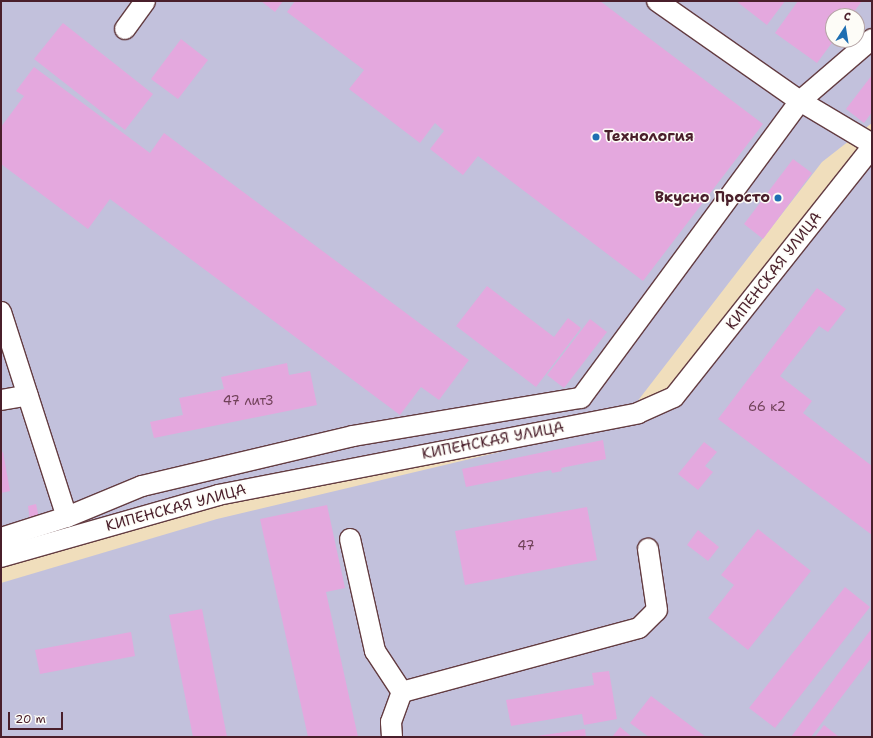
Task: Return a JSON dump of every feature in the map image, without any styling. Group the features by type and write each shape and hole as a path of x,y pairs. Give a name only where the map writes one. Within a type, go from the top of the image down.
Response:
{"street":[{"path":"125,29 145,1"},
{"path":"656,1 800,101 872,145"},
{"path":"1,538 67,517 142,486 353,436 581,398 800,101 872,39"},
{"name":"КИПЕНСКАЯ УЛИЦА","path":"1,557 218,495 638,413 674,397 872,145"},
{"path":"1,312 67,517"},
{"path":"1,400 28,395"},
{"path":"350,539 375,651 402,692"},
{"path":"402,692 639,628 658,610 648,549"},
{"path":"392,737 392,722 402,692"}],"shaded area":[{"path":"1,1 872,1 872,123 822,162 633,407 279,472 1,551"},
{"path":"872,160 872,737 1,737 1,583 217,519 652,416"}],"building":[{"path":"261,1 283,1 275,12"},
{"name":"Технология","path":"295,1 600,1 763,124 643,281 478,156 463,175 430,149 444,131 435,123 420,143 349,89 364,70 287,12"},
{"path":"736,1 785,1 767,25"},
{"path":"798,1 862,1 857,8 825,8 825,48 828,48 817,63 775,33"},
{"path":"63,23 153,94 125,130 34,59"},
{"path":"181,39 208,60 178,99 151,79"},
{"path":"34,67 150,153 164,133 469,360 439,400 421,387 400,415 110,199 88,229 1,164 1,127 24,96 16,91"},
{"path":"872,75 872,112 864,123 846,109"},
{"name":"Вкусно Просто","path":"793,159 812,173 763,239 744,224"},
{"path":"487,286 554,337 568,318 581,328 536,387 456,326"},
{"path":"817,288 846,309 828,332 819,326 780,376 812,401 803,413 872,466 872,535 718,419"},
{"path":"590,319 607,332 564,388 547,375"},
{"path":"287,363 289,375 310,371 317,405 154,438 150,422 183,415 179,398 224,389 221,377"},
{"path":"603,440 606,459 561,468 562,471 552,473 551,470 466,487 462,469"},
{"path":"704,442 717,452 705,466 713,472 698,490 678,474"},
{"path":"3,452 10,491 1,493 1,453"},
{"path":"36,504 39,518 30,520 28,506"},
{"path":"327,505 345,588 326,592 358,737 308,737 260,519"},
{"path":"587,507 597,560 465,585 455,531"},
{"path":"758,529 811,571 748,650 708,618 734,585 721,575"},
{"path":"698,530 719,547 708,561 687,545"},
{"path":"845,587 870,607 775,728 749,708"},
{"path":"202,609 227,737 193,737 169,615"},
{"path":"872,628 872,657 811,737 791,737"},
{"path":"131,632 135,656 40,674 35,650"},
{"path":"609,671 617,719 584,725 582,714 511,726 506,700 594,685 592,673"},
{"path":"651,696 706,737 649,737 630,723"},
{"path":"824,725 839,737 815,737"},
{"path":"620,727 632,737 612,737"},
{"path":"585,729 586,737 537,737 537,736"}],"place":[{"name":"Технология","path":"596,137"},
{"name":"Вкусно Просто","path":"778,198"}]}
